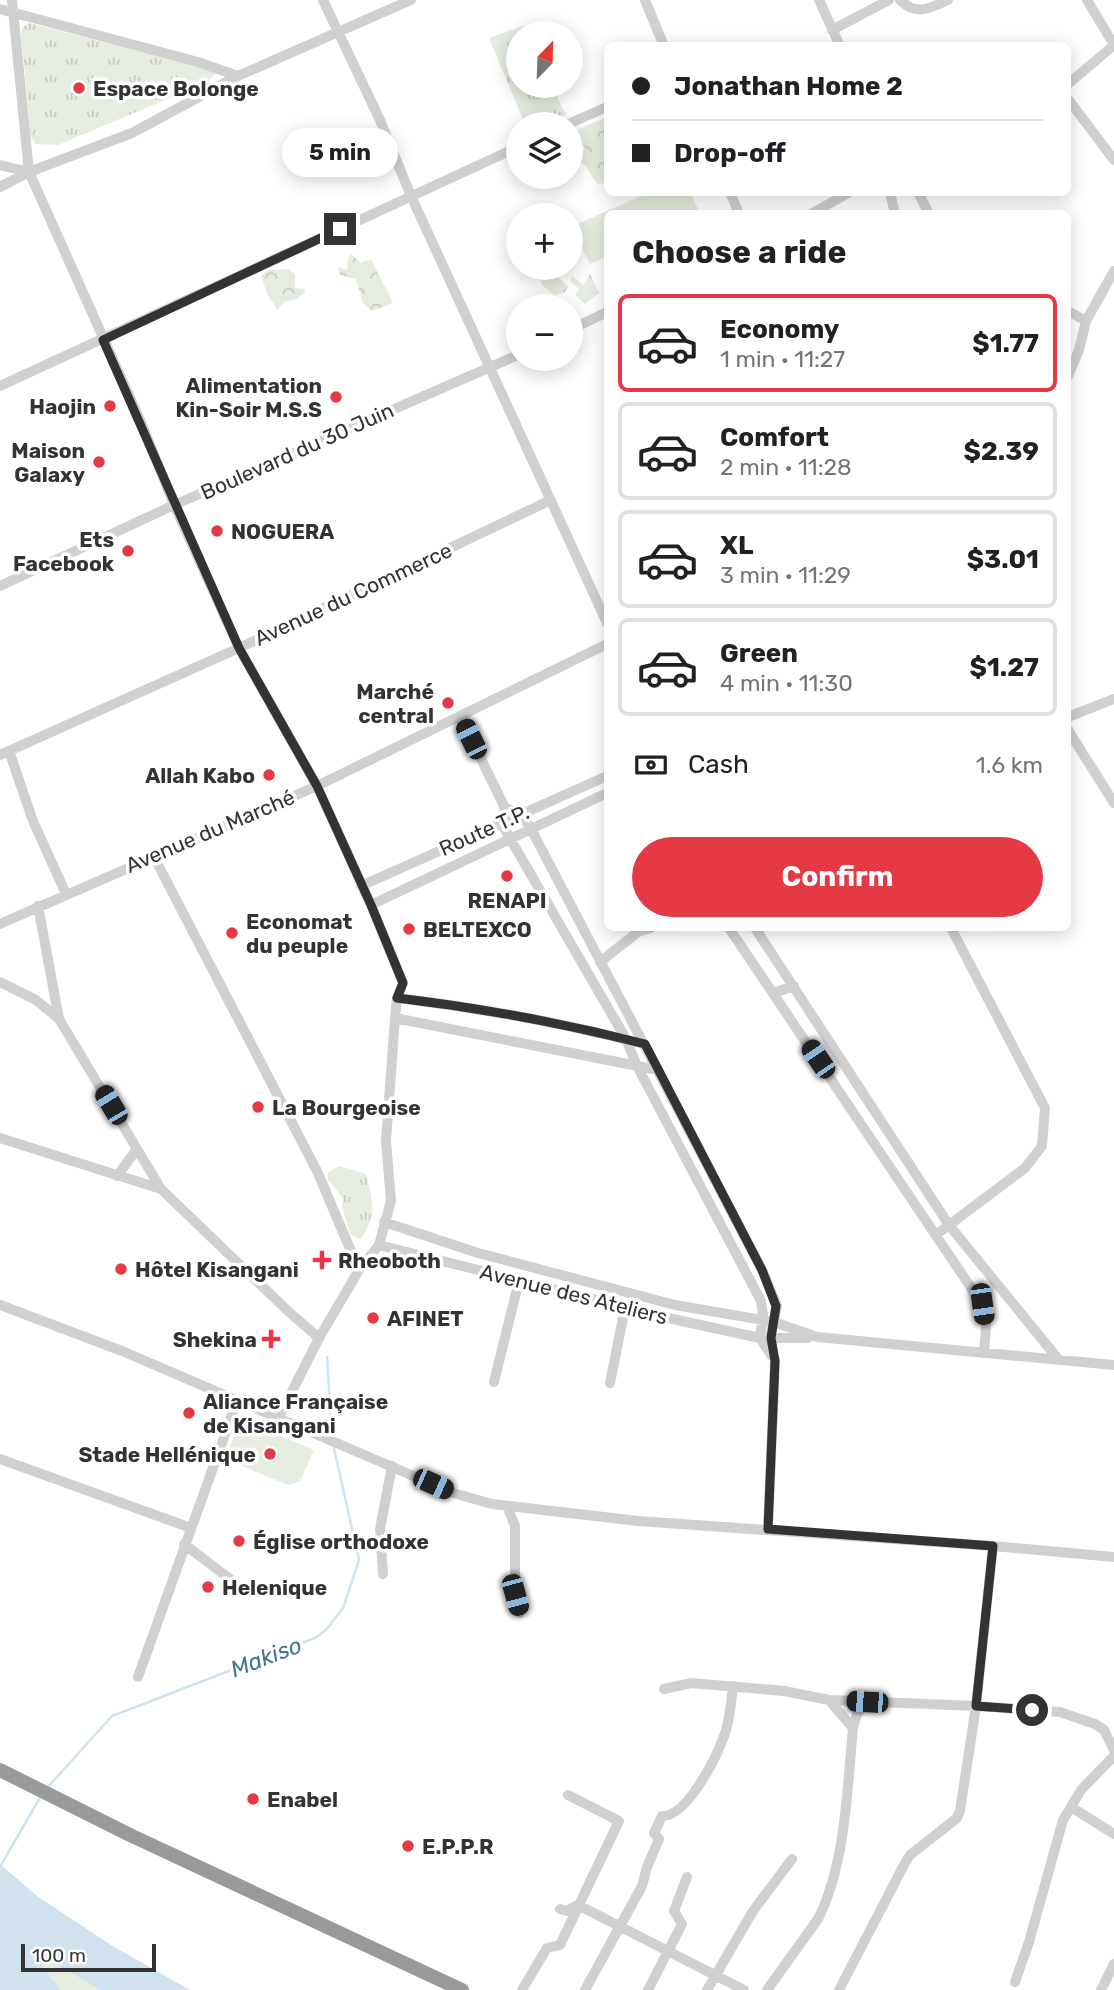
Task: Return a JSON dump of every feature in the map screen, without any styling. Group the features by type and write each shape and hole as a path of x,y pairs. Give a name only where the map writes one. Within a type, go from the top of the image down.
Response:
{"highway":[{"path":"0,1770 130,1835 462,1990"}],"street":[{"path":"12,0 29,172 239,648 317,786 403,983 397,998 386,1141 391,1200 379,1245 359,1270 319,1338 279,1417"},
{"path":"323,0 604,616"},
{"path":"0,187 29,172 132,133 238,76 411,0"},
{"path":"645,0 662,42"},
{"path":"819,0 837,42"},
{"path":"832,30 889,0"},
{"path":"900,0 909,9 922,10 948,0"},
{"path":"1071,81 1114,45 1087,0"},
{"path":"0,9 198,62 238,76"},
{"path":"1071,103 1114,160"},
{"path":"583,117 604,108"},
{"path":"0,386 506,152"},
{"path":"0,165 29,172"},
{"path":"818,210 843,196"},
{"path":"1071,369 1086,321 1114,271"},
{"path":"583,324 604,313"},
{"path":"1071,313 1086,321"},
{"name":"Boulevard du 30 Juin","path":"0,586 174,505 506,361"},
{"name":"Avenue du Commerce","path":"5,753 239,648 551,500"},
{"name":"Avenue du Marché","path":"0,924 153,855 317,786 604,645"},
{"path":"1071,716 1114,699"},
{"path":"460,716 505,808 501,823 626,1039 637,1066 761,1301 765,1338 775,1361 768,1529"},
{"path":"1071,735 1114,803"},
{"path":"5,753 66,894"},
{"name":"Route T.P.","path":"361,886 604,777"},
{"name":"Route T.P.","path":"371,905 604,794"},
{"path":"505,808 521,813 531,829 762,1270 776,1306 774,1322 765,1338"},
{"path":"153,855 317,1171 359,1270"},
{"path":"38,906 60,1019 161,1189 319,1338"},
{"path":"600,962 641,931"},
{"path":"731,931 982,1304 986,1326 984,1353"},
{"path":"757,931 949,1225 1059,1360"},
{"path":"937,1234 1025,1168 1042,1146 1045,1108 953,931"},
{"path":"0,982 36,1000 60,1019"},
{"path":"773,993 794,986"},
{"path":"397,998 473,1007 645,1044"},
{"path":"395,1018 658,1070"},
{"path":"0,1138 161,1189"},
{"path":"117,1176 137,1149"},
{"path":"384,1222 478,1253 570,1278 675,1305 774,1322 817,1337 1114,1365"},
{"name":"Avenue des Ateliers","path":"379,1245 625,1308 765,1338 817,1337"},
{"path":"494,1382 519,1281"},
{"path":"1,1308 122,1351 453,1493 507,1506 638,1521 1114,1557"},
{"path":"610,1383 625,1308"},
{"path":"138,1677 237,1401"},
{"path":"0,1459 191,1528"},
{"path":"383,1574 380,1529 392,1466"},
{"path":"507,1506 515,1526 515,1595 520,1613"},
{"path":"184,1544 230,1579"},
{"path":"839,1990 910,1855 957,1818 960,1811 976,1706 993,1546"},
{"path":"664,1689 691,1683 784,1691 829,1700 1060,1712 1095,1724 1104,1731 1114,1750"},
{"path":"585,1990 642,1886 659,1839 654,1833 662,1816 670,1816 687,1804 725,1734 733,1686"},
{"path":"829,1700 853,1728"},
{"path":"767,1990 818,1919 827,1899 844,1826 853,1728 857,1714 867,1702"},
{"path":"1014,1982 1029,1942 1063,1820 1081,1790 1114,1756"},
{"path":"522,1990 547,1948 560,1945 619,1821 568,1795"},
{"path":"1071,1807 1114,1834"},
{"path":"707,1990 753,1911 792,1859"},
{"path":"648,1990 682,1924 674,1912 687,1877"},
{"path":"579,1905 744,1990"},
{"path":"560,1909 566,1911 579,1905"},
{"path":"1101,1990 1114,1964"}],"green space":[{"path":"29,23 212,70 215,74 208,82 58,145 36,144 31,137 21,35 23,27"},
{"path":"506,32 506,79 489,38"},
{"path":"514,98 558,98 565,112 520,112"},
{"path":"604,118 604,183 597,184 583,164 583,127"},
{"path":"641,196 692,196 698,210 609,210"},
{"path":"604,212 604,258 590,264 583,250 583,222"},
{"path":"351,254 361,263 371,259 393,303 372,311 363,303 356,279 340,275 338,267 347,270"},
{"path":"288,269 295,274 295,288 305,289 305,292 297,299 284,302 278,310 267,294 261,275 269,270"},
{"path":"590,274 599,293 585,304 583,294 576,294 579,289 570,281 577,280 583,285"},
{"path":"541,280 561,280 568,287 565,292 553,294 542,285"},
{"path":"339,1166 366,1174 372,1208 370,1223 361,1239 351,1235 342,1207 343,1199 328,1179 328,1172"},
{"name":"Stade Hellénique","path":"253,1424 314,1450 300,1481 288,1485 225,1459 238,1426"},
{"path":"44,1958 101,1990 61,1990 40,1963"}],"water":[{"path":"0,1864 37,1896 111,1945 190,1990 101,1990 44,1958 40,1963 61,1990 0,1990"}],"waterway":[{"name":"Makiso","path":"327,1357 332,1437"},
{"name":"Makiso","path":"47,1788 112,1716 315,1638 326,1630 343,1608 359,1560 333,1444"},
{"name":"Makiso","path":"1,1865 41,1796"}],"place":[{"name":"Espace Bolonge","path":"79,88"},
{"name":"Alimentation Kin-Soir M.S.S","path":"336,397"},
{"name":"Haojin","path":"110,406"},
{"name":"Maison Galaxy","path":"99,462"},
{"name":"NOGUERA","path":"217,531"},
{"name":"Ets Facebook","path":"128,551"},
{"name":"Marché central","path":"448,703"},
{"name":"Allah Kabo","path":"269,775"},
{"name":"RENAPI","path":"507,876"},
{"name":"BELTEXCO","path":"409,929"},
{"name":"Economat du peuple","path":"232,933"},
{"name":"La Bourgeoise","path":"258,1107"},
{"name":"Rheoboth","path":"322,1260"},
{"name":"Hôtel Kisangani","path":"121,1269"},
{"name":"AFINET","path":"373,1318"},
{"name":"Shekina","path":"271,1339"},
{"name":"Aliance Française de Kisangani","path":"189,1413"},
{"name":"Stade Hellénique","path":"270,1454"},
{"name":"Église orthodoxe","path":"239,1541"},
{"name":"Helenique","path":"208,1587"},
{"name":"Enabel","path":"253,1799"},
{"name":"E.P.P.R","path":"408,1846"}],"route":[{"path":"340,229 103,340 239,648 317,786 371,905 403,983 397,998 473,1007 645,1044 762,1270 776,1306 771,1338 775,1361 768,1529 993,1546 976,1706 1032,1710"}]}
